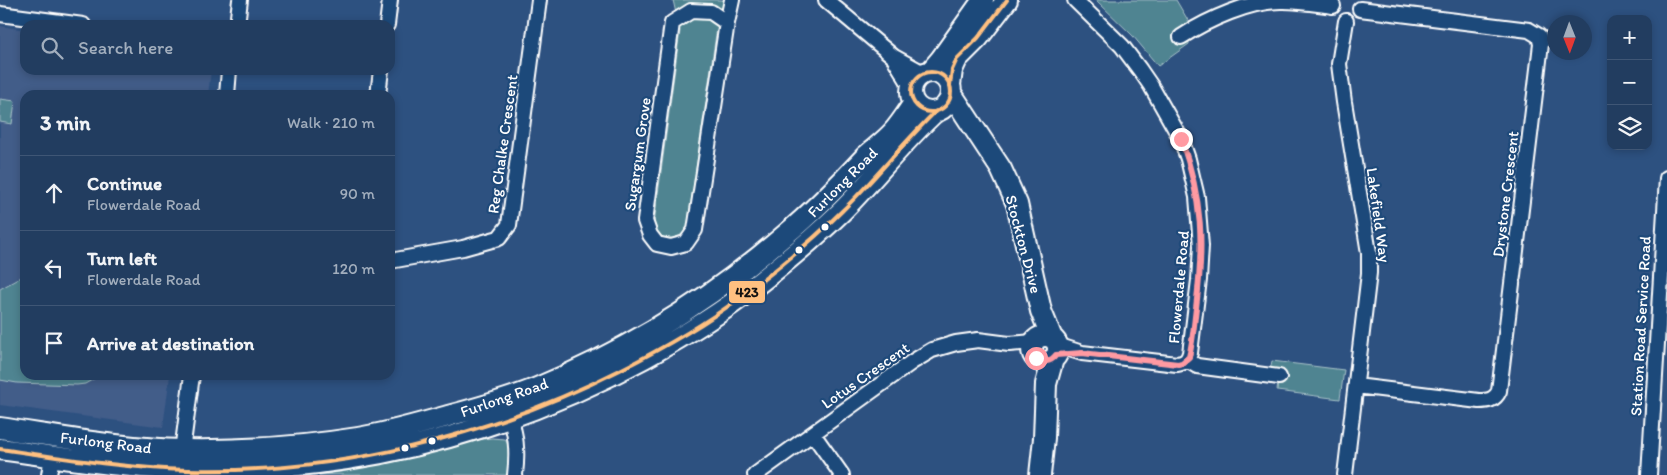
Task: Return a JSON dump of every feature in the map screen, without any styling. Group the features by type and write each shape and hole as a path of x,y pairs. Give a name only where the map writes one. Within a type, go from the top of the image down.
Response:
{"main road":[{"name":"Furlong Road","path":"0,428 125,446 181,460 265,468 325,462 384,453 457,435 507,409 536,389 634,342 722,286 761,256 804,219 872,151 892,134 919,84 941,59 983,0"},
{"path":"944,100 942,75 919,84 923,111 944,100 957,59 978,38 1007,0"},
{"name":"Furlong Road","path":"507,409 545,405 617,372 690,332 747,293 841,212 944,100"},
{"name":"Stockton Drive","path":"944,100 979,134 1001,168 1017,204 1041,311 1045,349"},
{"path":"1040,475 1044,438 1045,349"},
{"name":"Furlong Road","path":"0,449 51,466 137,467 181,460"}],"street":[{"path":"238,20 240,0"},
{"path":"388,20 390,0"},
{"name":"Reg Chalke Crescent","path":"395,260 463,248 499,238 509,225 539,0"},
{"name":"Sugargum Grove","path":"727,23 711,12 691,11 672,22 645,221 650,234 657,244 671,247 686,243 695,230 732,0"},
{"path":"826,0 894,57 919,84"},
{"name":"Flowerdale Road","path":"1045,349 1178,364 1187,360 1190,353 1200,280 1201,246 1197,197 1181,139 1151,86 1122,46 1075,0"},
{"path":"1181,37 1205,23 1248,6 1281,1 1334,3 1335,14 1341,20 1346,21 1357,16 1359,5"},
{"name":"Drystone Crescent","path":"1356,386 1479,401 1490,400 1497,395 1541,44 1539,36 1529,30 1359,5"},
{"path":"0,14 45,20"},
{"name":"Lakefield Way","path":"1345,475 1369,273 1369,253 1339,64 1346,21"},
{"path":"227,90 229,75"},
{"path":"379,90 381,75"},
{"name":"Station Road Service Road","path":"1649,475 1667,178"},
{"name":"Lotus Crescent","path":"756,475 912,362 932,350 956,343 978,340 1045,349"},
{"path":"1187,360 1197,366 1279,377"},
{"path":"181,460 191,380"},
{"path":"507,409 517,454 515,475"},
{"path":"813,434 842,475"}],"shaded area":[{"path":"0,26 20,29 20,75 210,75 209,90 20,90 20,380 169,380 163,427 0,405"}],"green space":[{"path":"673,0 724,0 716,34 687,229 677,237 668,239 663,238 656,231 654,224 680,31"},
{"path":"1096,0 1176,0 1189,22 1189,44 1158,66 1133,36"},
{"path":"0,99 15,101 12,124 0,122"},
{"path":"20,278 20,380 92,380 85,384 77,385 17,383 0,380 0,289"},
{"path":"1272,361 1344,370 1340,399 1277,391 1279,372 1270,371"},
{"path":"492,438 505,439 511,451 508,475 319,475 363,467 448,445"}],"transit line":[{"name":"423","path":"950,85 952,70 957,59 978,38 1007,0"},
{"name":"423","path":"927,72 935,72 942,75 948,81 951,92 948,103 942,109 935,112 927,112 920,109 914,103 911,96 911,88 914,81 920,75 927,72"},
{"name":"423","path":"0,449 141,467 188,470 244,470 356,458 411,447 465,432 518,414 570,394 620,370 680,337 724,309 778,268 830,223 936,111"}],"route":[{"path":"1036,358 1042,361 1049,361 1056,355 1082,353 1178,364 1189,357 1200,280 1201,246 1199,211 1194,179 1181,139"}]}
